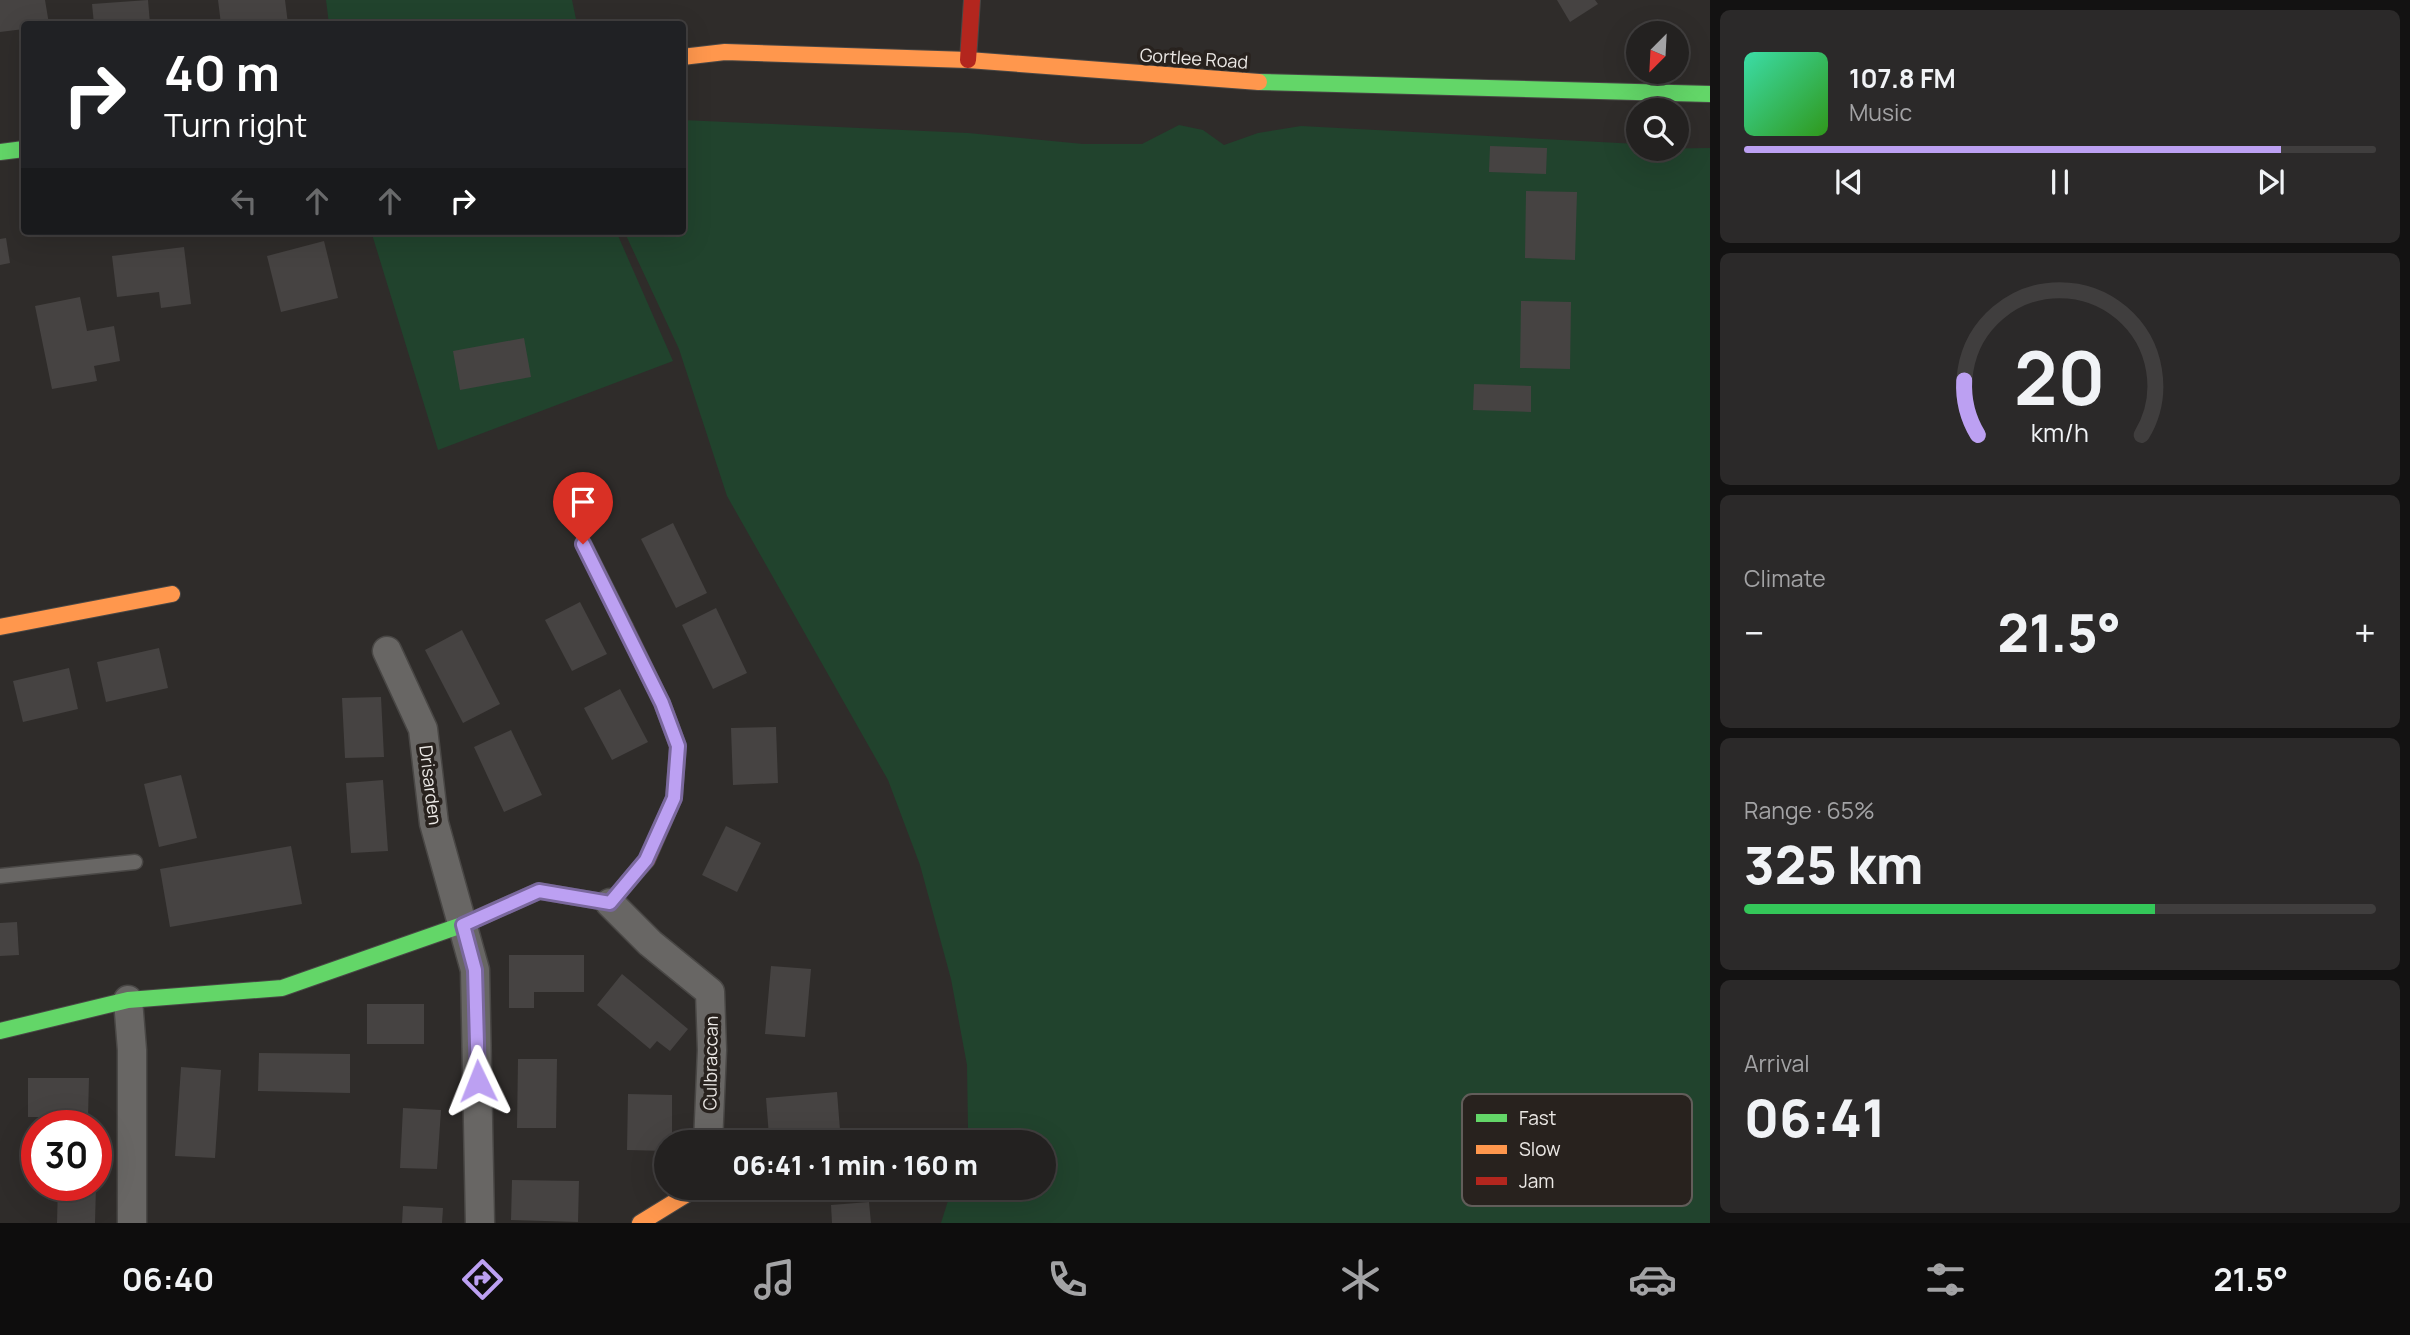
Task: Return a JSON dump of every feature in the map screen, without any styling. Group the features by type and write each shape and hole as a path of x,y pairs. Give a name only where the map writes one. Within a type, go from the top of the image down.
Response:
{"street":[{"path":"968,60 972,0"},
{"name":"Gortlee Road","path":"686,57 725,52 968,60 1226,81 1708,91"},
{"path":"0,152 21,149"},
{"path":"0,1031 128,1000 282,988 463,925 539,891 610,903 646,860 674,798 678,746 662,703 583,544"},
{"path":"0,627 172,594"},
{"name":"Drisarden","path":"387,650 423,729 434,824 475,970 480,1223"},
{"name":"Culbraccan","path":"610,903 650,943 710,992 712,1050 709,1130"},
{"path":"128,1000 132,1050 132,1223"},
{"path":"640,1223 677,1200"}],"lane":[{"path":"0,876 135,862"}],"green space":[{"path":"326,0 572,0 576,21 329,21"},
{"path":"686,120 968,133 1083,144 1142,144 1179,125 1203,130 1224,145 1258,133 1301,126 1626,143 1626,161 1689,161 1689,148 1710,148 1710,1223 941,1223 948,1200 1056,1200 1056,1130 967,1130 967,1065 951,979 920,865 888,780 727,496 679,349 626,235 686,235"},
{"path":"372,235 618,235 673,361 438,450"}],"building":[{"path":"0,0 45,0 48,21 21,21 21,29 0,32"},
{"path":"148,0 150,21 94,21 92,4"},
{"path":"218,0 285,0 288,21 221,21"},
{"path":"1557,0 1595,0 1598,4 1570,22"},
{"path":"1490,146 1547,148 1546,174 1489,172"},
{"path":"1526,191 1577,192 1575,260 1525,258"},
{"path":"6,238 10,263 0,265 0,239"},
{"path":"324,241 338,298 281,312 267,256"},
{"path":"184,247 191,304 161,308 159,292 117,297 112,256"},
{"path":"80,297 87,331 114,326 120,361 94,366 97,381 52,389 35,306"},
{"path":"1521,301 1571,302 1570,369 1520,368"},
{"path":"524,338 531,377 460,390 453,351"},
{"path":"1474,384 1531,386 1531,412 1473,410"},
{"path":"673,523 707,593 676,608 641,539"},
{"path":"580,602 607,654 572,671 545,620"},
{"path":"716,608 747,673 713,689 682,625"},
{"path":"462,630 500,704 463,723 425,650"},
{"path":"159,648 168,688 106,702 97,662"},
{"path":"69,668 78,709 23,722 13,681"},
{"path":"620,689 648,742 612,760 584,708"},
{"path":"381,697 384,757 345,758 342,698"},
{"path":"776,727 778,783 733,785 731,728"},
{"path":"511,730 542,795 504,812 474,747"},
{"path":"181,775 197,838 159,847 144,784"},
{"path":"383,780 388,851 351,853 346,783"},
{"path":"726,826 761,843 737,892 702,875"},
{"path":"291,846 302,904 170,927 160,869"},
{"path":"17,922 19,955 0,956 0,923"},
{"path":"509,955 584,955 584,992 534,992 534,1008 509,1008"},
{"path":"771,966 811,969 805,1037 765,1034"},
{"path":"622,974 688,1029 670,1051 657,1041 650,1049 597,1005"},
{"path":"367,1004 424,1004 424,1044 367,1044"},
{"path":"259,1053 350,1054 350,1093 258,1091"},
{"path":"518,1059 557,1059 556,1128 517,1128"},
{"path":"181,1067 221,1070 215,1158 175,1156"},
{"path":"28,1078 89,1078 88,1110 28,1110"},
{"path":"837,1092 840,1130 769,1130 766,1098"},
{"path":"628,1094 672,1095 672,1130 654,1130 654,1151 627,1150"},
{"path":"403,1108 441,1110 437,1169 400,1168"},
{"path":"512,1180 579,1181 578,1222 511,1220"},
{"path":"58,1201 96,1201 95,1223 57,1223"},
{"path":"869,1202 871,1223 832,1223 831,1205"},
{"path":"403,1206 443,1208 442,1223 402,1223"}],"traffic: fast":[{"path":"1259,82 1710,94"},
{"path":"0,152 21,149"},
{"path":"583,543 625,627"},
{"path":"0,1031 128,1000 282,988 462,925 539,891 610,903 638,870"}],"traffic: slow":[{"path":"686,57 725,52 968,60 1259,82"},
{"path":"0,627 172,594"},
{"path":"640,1223 677,1200"}],"traffic: jam":[{"path":"968,60 972,0"},
{"path":"625,627 662,703 678,746 674,798 647,860 638,870"}],"route":[{"path":"478,1081 475,970 463,925 539,891 610,903 646,860 674,798 678,746 662,703 583,544"}]}
